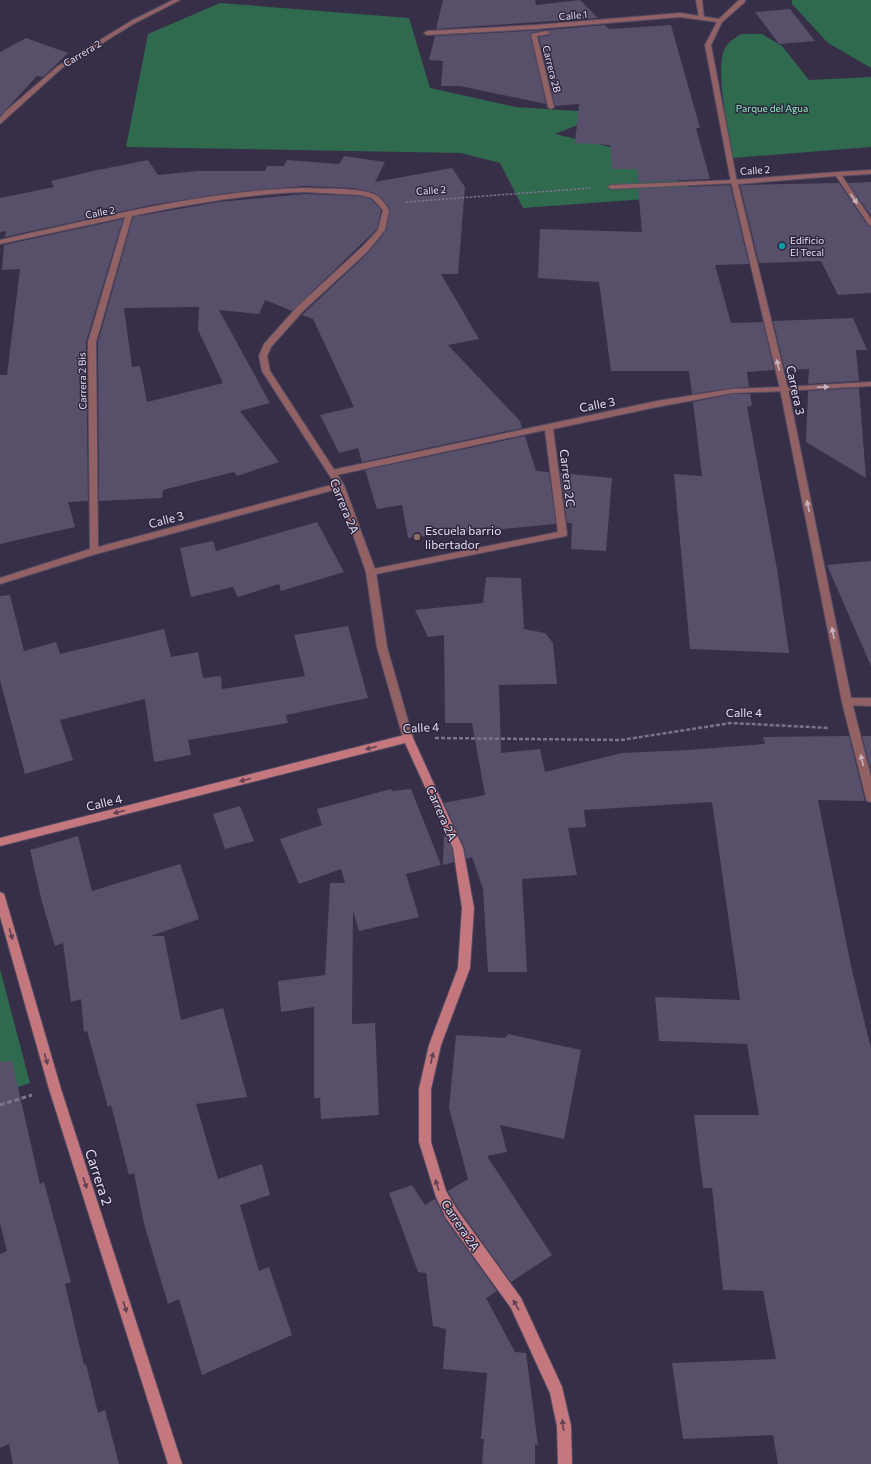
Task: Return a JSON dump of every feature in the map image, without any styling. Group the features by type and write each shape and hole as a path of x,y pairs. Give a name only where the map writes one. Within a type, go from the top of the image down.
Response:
{"main road":[{"name":"Calle 4","path":"0,842 408,738"},
{"name":"Carrera 2A","path":"408,738 458,848 468,908 464,968 435,1045 425,1089 425,1142 440,1193 451,1213 516,1303 557,1392 564,1426 565,1464"},
{"name":"Carrera 2","path":"0,897 55,1088 176,1464"}],"street":[{"name":"Carrera 2","path":"0,122 8,112 60,67 134,22 177,0"},
{"path":"699,0 702,17"},
{"name":"Carrera 3","path":"742,0 742,2 719,23 708,45 734,182 784,389 847,702 871,798"},
{"name":"Calle 1","path":"427,33 536,28 680,15 702,17 719,23"},
{"name":"Calle 1","path":"581,30 683,22 719,23"},
{"name":"Calle 1","path":"534,34 557,32"},
{"name":"Carrera 2B","path":"534,34 551,107"},
{"name":"Calle 2","path":"611,187 734,182 871,172"},
{"path":"838,174 871,224"},
{"name":"Calle 2","path":"0,242 129,216 192,201 275,191 311,190 360,193 374,197 382,204"},
{"name":"Carrera 2A","path":"382,204 386,210 381,230 365,249 300,309 268,346 263,356 266,371 340,486 371,572 382,647 408,738"},
{"name":"Carrera 2 Bis","path":"94,551 92,342 129,216"},
{"name":"Calle 3","path":"332,473 550,426 732,391 871,384"},
{"name":"Carrera 2C","path":"371,572 563,534 550,426"},
{"name":"Calle 3","path":"0,581 94,551 340,486"},
{"path":"847,702 871,702"}],"path":[{"name":"Calle 2","path":"382,204 611,187"},
{"name":"Calle 4","path":"408,738 621,740 731,723 854,729"},
{"path":"0,1105 55,1088"}],"green space":[{"path":"792,0 871,0 871,68 828,43 792,4"},
{"path":"220,3 409,18 430,88 516,107 608,113 555,134 632,152 701,195 523,208 500,163 461,153 126,147 148,34"},
{"name":"Parque del Agua","path":"742,34 762,34 782,46 809,80 871,77 871,147 733,158 724,103 721,73 724,50 727,45"},
{"path":"0,969 30,1083 0,1093"}],"building":[{"path":"443,0 535,0 536,5 580,0 598,18 436,29"},
{"path":"790,9 815,41 779,44 755,12"},
{"path":"605,25 609,29 671,25 700,128 696,128 710,179 638,182 637,169 612,169 610,145 575,143 579,104 555,106 539,37 550,35 550,32 547,30"},
{"path":"546,30 530,34 546,104 460,86 441,86 443,61 429,60 435,36"},
{"path":"26,38 68,53 43,77 37,76 0,116 0,52"},
{"path":"344,156 385,162 375,182 452,168 465,187 458,274 441,274 479,339 448,345 520,421 522,428 362,462 358,448 339,453 320,415 354,407 313,319 302,315 369,252 386,231 390,209 382,198 371,192 352,188 304,186 227,193 151,205 5,237 6,231 0,232 0,198 54,187 51,181 93,171 148,160 158,175 197,171 265,171 267,166 284,166 287,160 339,164"},
{"path":"871,182 871,216 848,183"},
{"path":"839,183 868,226 871,227 871,293 838,295 821,261 759,263 740,185"},
{"path":"730,185 749,264 715,265 731,323 763,322 774,370 747,372 749,387 692,394 689,371 611,371 599,282 538,278 540,229 642,232 638,189"},
{"path":"304,194 360,196 371,199 381,210 377,229 292,311 265,300 259,314 219,310 270,403 240,411 279,462 237,476 234,472 163,490 162,498 99,501 98,342 133,217 218,202","holes":["199,307 198,330 223,383 147,402 140,366 132,367 124,308"]},
{"path":"123,219 86,342 88,501 68,502 75,527 0,544 0,375 7,375 20,269 2,270 4,245"},
{"path":"853,318 867,350 856,350 859,381 808,384 809,369 785,370 773,321"},
{"path":"859,388 866,478 806,442 808,391"},
{"path":"732,394 750,394 752,405 747,407 777,569 789,653 690,649 674,474 702,476 693,402"},
{"path":"525,436 536,471 549,472 556,524 408,538 402,505 377,509 365,470"},
{"path":"560,473 612,478 606,551 571,549 572,523 567,523"},
{"path":"317,522 344,572 281,591 279,584 238,597 233,587 191,597 180,548 213,541 216,551"},
{"path":"871,561 871,666 827,565"},
{"path":"486,577 521,578 524,629 545,633 553,643 557,684 499,685 501,753 540,749 545,772 622,753 689,750 765,744 763,737 849,736 865,801 818,800 851,966 871,1049 871,1464 778,1464 773,1435 683,1439 672,1363 776,1359 763,1291 723,1290 712,1188 703,1188 694,1115 759,1115 747,1044 659,1041 655,997 740,1000 712,802 584,810 586,827 568,828 577,875 522,879 527,972 488,972 483,889 472,857 466,859 464,847 444,803 485,795 472,723 445,723 444,635 428,637 415,610 483,603"},
{"path":"10,595 24,651 56,642 60,654 164,629 171,657 198,652 203,678 221,676 222,689 305,676 294,635 348,626 368,698 286,715 288,723 188,740 191,755 154,762 145,699 60,720 73,760 25,774 0,680 0,596"},
{"path":"862,736 871,736 871,771"},
{"path":"391,789 392,791 411,789 441,865 406,874 419,917 359,931 353,911 352,1024 375,1023 379,1115 321,1119 320,1098 314,1098 314,1007 281,1012 278,981 325,975 330,883 345,883 341,869 299,884 280,839 322,825 317,809"},
{"path":"240,806 254,841 225,849 213,814"},
{"path":"444,832 452,848 454,862 443,865"},
{"path":"78,836 92,891 180,864 199,919 151,936 164,936 181,1020 223,1008 247,1097 196,1104 218,1179 262,1164 270,1195 240,1205 259,1271 269,1267 292,1335 202,1375 179,1299 168,1304 144,1224 134,1173 129,1175 111,1105 108,1107 87,1031 84,1032 81,999 71,1002 63,943 55,946 42,902 30,850"},
{"path":"508,1034 581,1050 564,1139 500,1125 507,1152 487,1156 552,1255 511,1282 457,1207 448,1191 468,1179 449,1108 456,1035 505,1038"},
{"path":"12,1061 40,1184 44,1182 71,1282 65,1284 84,1365 86,1364 98,1413 105,1410 119,1464 13,1464 9,1444 0,1448 0,1254 7,1251 0,1223 0,1062"},
{"path":"412,1185 425,1205 435,1199 445,1219 497,1291 486,1298 515,1352 526,1353 538,1445 535,1444 535,1464 482,1464 484,1439 481,1439 487,1373 443,1369 446,1329 433,1326 426,1273 418,1272 389,1193"}],"place":[{"name":"Edificio El Tecal","path":"782,246"},
{"name":"Escuela barrio libertador","path":"417,537"}]}
